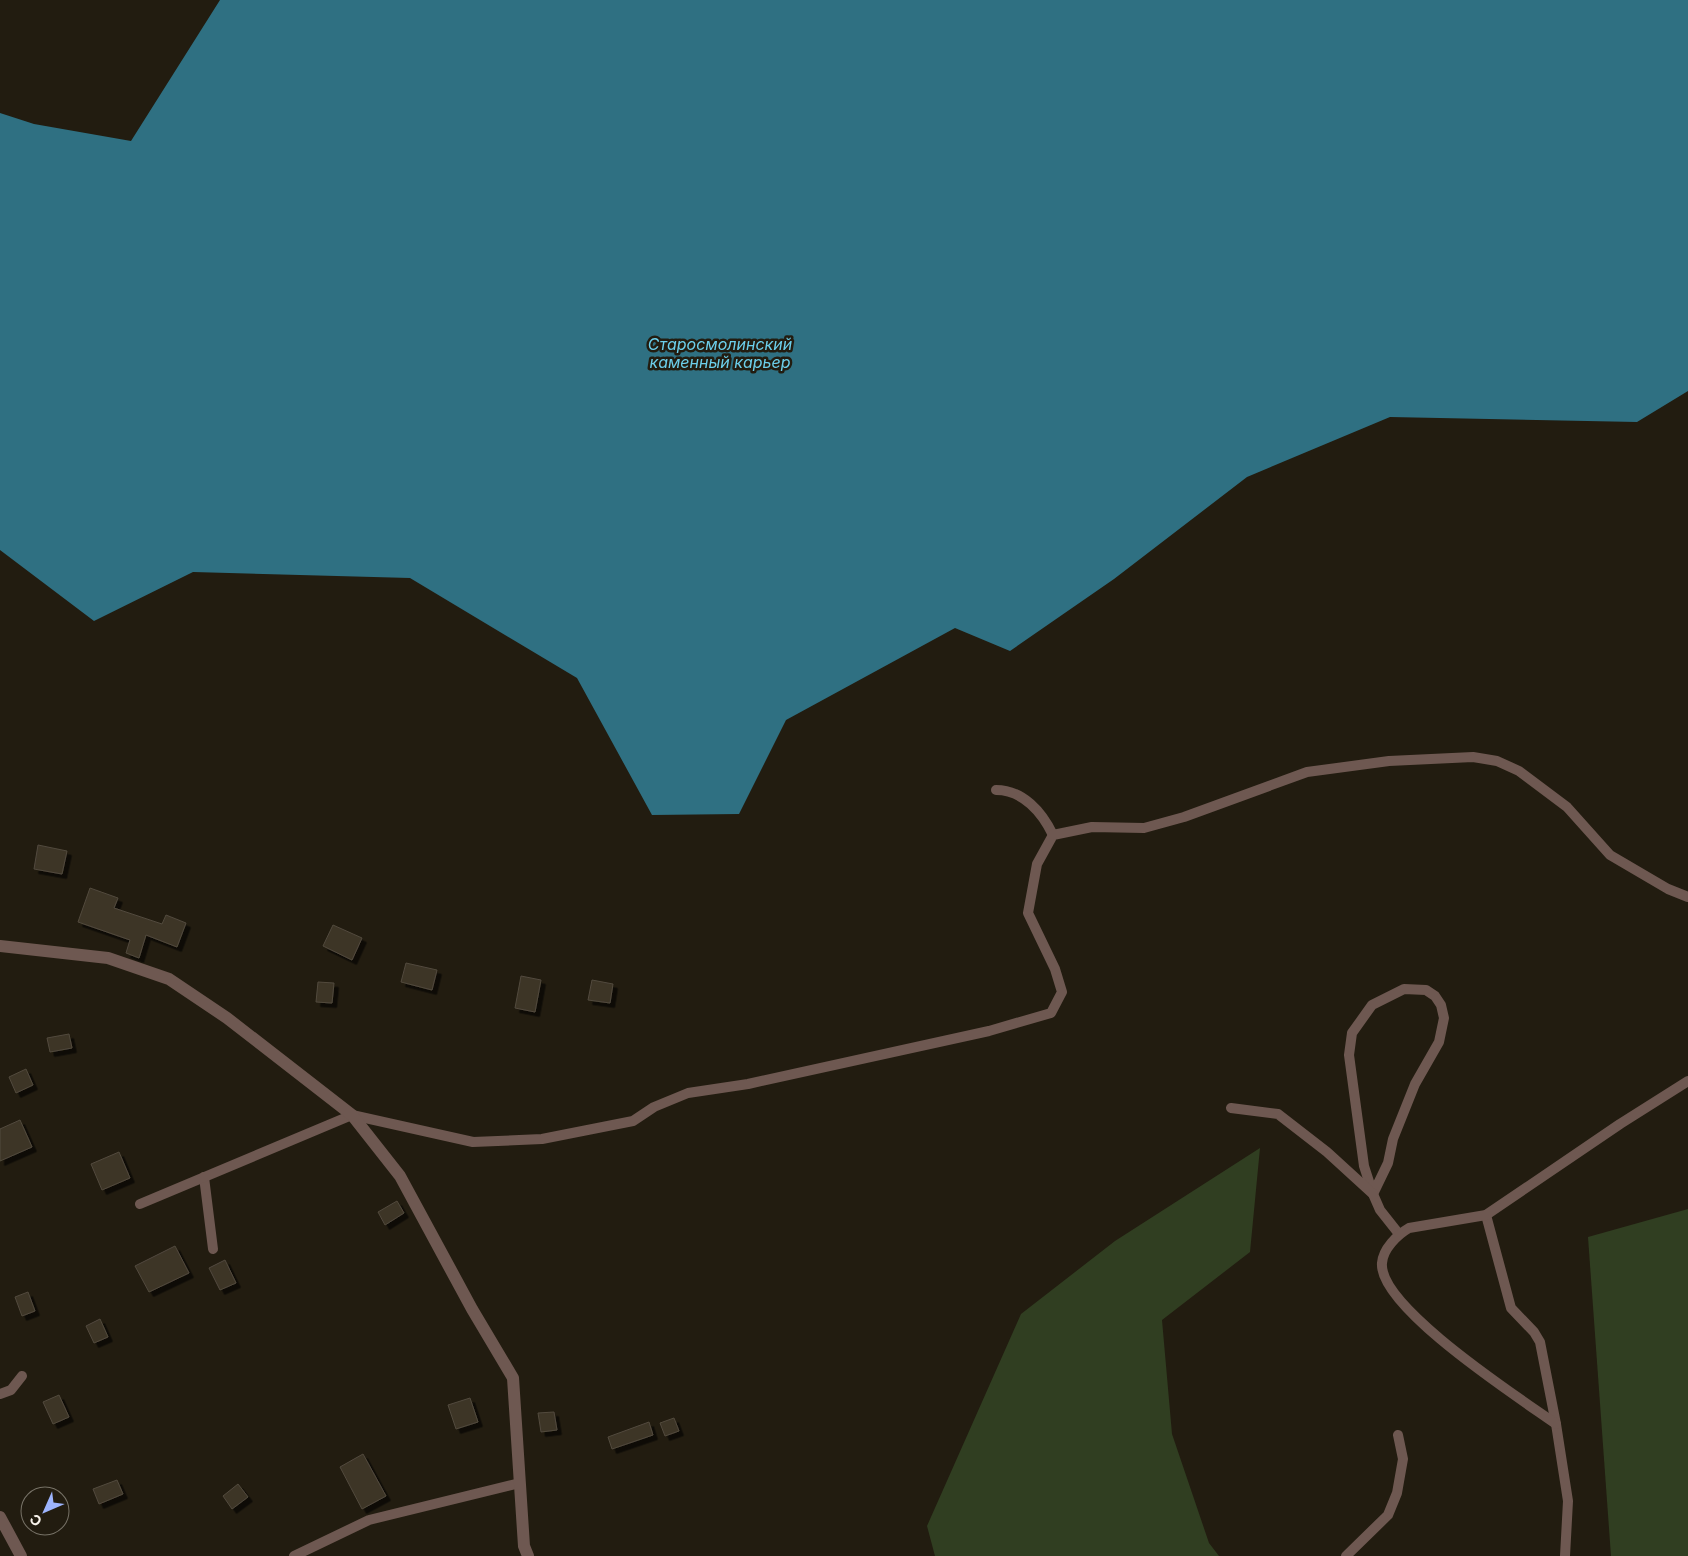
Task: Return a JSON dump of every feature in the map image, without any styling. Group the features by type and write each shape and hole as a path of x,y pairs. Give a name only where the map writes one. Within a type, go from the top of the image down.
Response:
{"street":[{"path":"0,946 108,958 169,979 227,1018 352,1115 400,1176 472,1309 513,1378 524,1546 528,1556"},
{"path":"0,1517 21,1556"}],"lane":[{"path":"1053,834 1092,827 1144,828 1184,817 1307,772 1389,760 1473,757 1497,761 1520,771 1567,807 1610,855 1668,889 1688,897"},
{"path":"996,790 1006,790 1033,804 1045,818 1053,834"},
{"path":"140,1204 352,1115 473,1142 542,1139 633,1121 654,1107 688,1093 748,1084 989,1032 1051,1013 1062,992 1055,969 1028,913 1037,864 1053,834"},
{"path":"1373,1194 1388,1163 1393,1139 1415,1084 1439,1042 1444,1018 1442,1005 1435,996 1426,990 1404,989 1372,1005 1352,1033 1349,1055 1364,1166 1373,1194 1380,1210 1399,1234"},
{"path":"1556,1424 1446,1344 1409,1312 1394,1293 1383,1273 1382,1263 1385,1252 1399,1234 1409,1228 1486,1215 1620,1124 1688,1082"},
{"path":"1231,1108 1278,1114 1327,1152 1373,1194"},
{"path":"204,1177 213,1249"},
{"path":"1486,1215 1511,1308 1534,1332 1540,1342 1556,1424 1568,1501 1565,1556"},
{"path":"0,1394 11,1390 22,1376"},
{"path":"1346,1556 1388,1515 1398,1493 1403,1459 1398,1435"},
{"path":"294,1556 369,1520 520,1482"}],"green space":[{"path":"1260,1148 1250,1252 1162,1320 1172,1434 1209,1543 1219,1556 935,1556 927,1526 1021,1314 1115,1241"},
{"path":"1688,1209 1688,1556 1611,1556 1588,1237"}],"water":[{"name":"Старосмолинский каменный карьер","path":"220,0 1688,0 1688,391 1637,422 1390,417 1247,477 1114,579 1010,651 955,628 786,720 739,814 652,815 577,678 410,578 193,572 94,621 0,550 0,113 34,124 131,141"}],"building":[{"path":"38,845 67,851 62,874 34,869"},
{"path":"90,888 118,898 114,908 162,924 166,915 186,923 177,947 146,935 139,958 126,953 130,940 78,922"},
{"path":"333,925 362,938 352,960 323,946"},
{"path":"406,963 437,970 432,990 401,982"},
{"path":"521,976 541,980 535,1012 515,1008"},
{"path":"592,980 613,984 610,1003 588,1000"},
{"path":"318,982 334,983 332,1003 316,1002"},
{"path":"69,1034 72,1048 50,1052 47,1038"},
{"path":"26,1069 33,1085 16,1093 9,1077"},
{"path":"20,1120 32,1147 0,1161 0,1129"},
{"path":"119,1152 130,1178 102,1190 91,1164"},
{"path":"397,1201 404,1213 385,1225 378,1212"},
{"path":"175,1246 189,1273 149,1292 135,1266"},
{"path":"225,1260 236,1283 220,1290 209,1268"},
{"path":"28,1292 35,1311 22,1316 15,1297"},
{"path":"100,1319 108,1337 94,1343 86,1326"},
{"path":"59,1395 69,1417 53,1424 43,1402"},
{"path":"470,1398 478,1422 456,1429 448,1405"},
{"path":"554,1412 557,1430 541,1432 538,1413"},
{"path":"674,1418 679,1431 665,1436 660,1423"},
{"path":"649,1422 653,1435 612,1449 608,1437"},
{"path":"363,1454 386,1496 362,1509 340,1467"},
{"path":"117,1480 123,1494 99,1504 93,1489"},
{"path":"238,1484 248,1497 232,1509 223,1496"}]}
